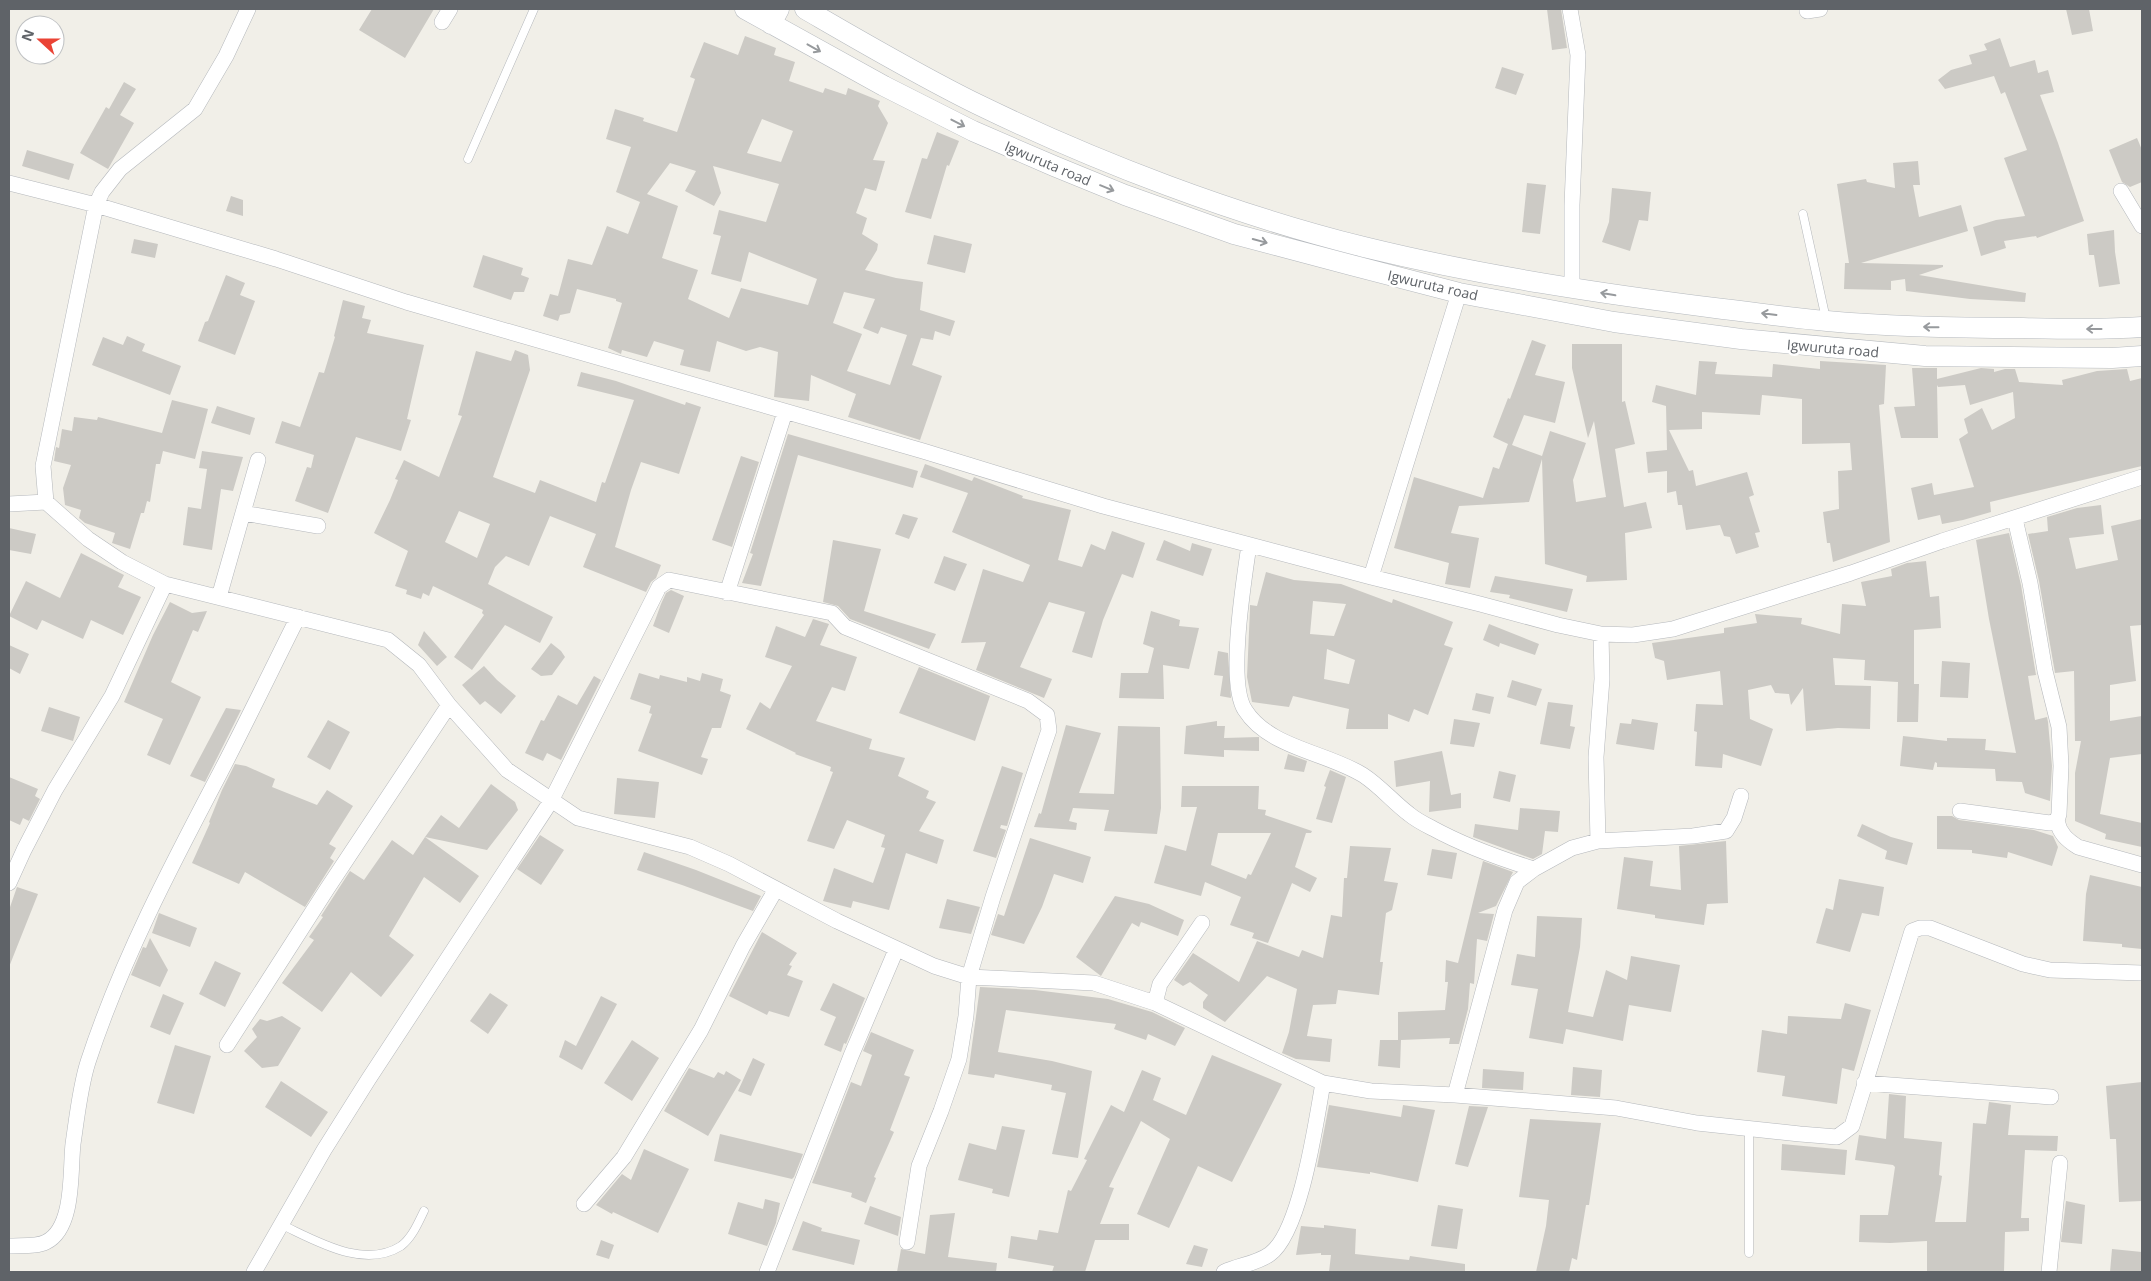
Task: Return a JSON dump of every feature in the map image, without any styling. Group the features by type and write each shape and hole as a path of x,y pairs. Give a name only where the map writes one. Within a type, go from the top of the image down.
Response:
{"main road":[{"path":"745,9 775,16"},
{"name":"Igwuruta road","path":"806,9 896,61 977,104 1059,141 1145,176 1254,215 1363,247 1456,267 1627,297 1827,321 1926,327 2111,329 2142,327"},
{"name":"Igwuruta road","path":"775,16 844,65 973,131 1125,195 1234,234 1459,293 1614,322 1780,343 1925,356 2112,358 2142,356"}],"street":[{"path":"248,9 226,56 195,109 120,169 102,192 96,205 42,466 46,502 88,539 122,562 165,584 388,640 419,665 450,705 507,770 551,802 578,818 690,848 729,864 896,950 934,966 969,977 1094,982 1154,1003 1323,1083 1371,1091 1456,1095 1616,1108 1697,1122 1837,1136 1852,1126 1912,931 1920,928 1930,928 2023,964 2041,968 2142,973"},
{"path":"442,22 450,9"},
{"path":"1570,9 1578,55 1572,205 1572,288"},
{"path":"9,182 96,205 276,259 406,302 923,451 1103,506 1371,577 1558,625 1601,634 1633,635 1673,629 1851,573 1942,540 2015,519 2142,478"},
{"path":"2121,191 2142,226"},
{"path":"1371,577 1459,293"},
{"path":"727,592 786,412"},
{"path":"219,597 258,460"},
{"path":"9,504 46,502"},
{"path":"243,513 318,526"},
{"path":"2015,519 2030,583 2045,671 2059,727 2060,797 2057,822 2060,831 2069,842 2078,847 2142,865"},
{"path":"1249,545 1238,648 1237,691 1244,710 1264,732 1330,758 1362,775 1386,793 1410,815 1447,836 1491,856 1534,868"},
{"path":"254,1272 324,1150 419,1000 551,802 659,587 669,580 832,613 845,627 1028,701 1048,715 1049,730 993,897 969,977 966,1016 959,1059 919,1166 907,1242"},
{"path":"9,883 55,790 112,696 165,584"},
{"path":"9,1246 46,1243 55,1235 64,1221 71,1185 73,1146 80,1099 88,1063 103,1021 138,935 298,617"},
{"path":"1598,841 1596,757 1602,679 1601,634"},
{"path":"227,1045 327,889 450,705"},
{"path":"1456,1095 1505,910 1517,882 1534,868 1572,848 1598,841 1692,836 1726,831 1734,818 1741,796"},
{"path":"1960,812 2050,823 2057,822"},
{"path":"584,1204 624,1157 634,1141 701,1030 743,946 776,889"},
{"path":"1154,1003 1160,984 1202,923"},
{"path":"767,1272 851,1056 896,950"},
{"path":"1224,1272 1257,1262 1272,1252 1286,1232 1306,1177 1323,1083"},
{"path":"1864,1083 2051,1097"},
{"path":"2049,1272 2060,1163"}],"lane":[{"path":"468,159 534,9"},
{"path":"1803,214 1827,321"},
{"path":"1749,1128 1749,1253"},
{"path":"280,1224 335,1249 360,1254 385,1253 402,1245 414,1230 424,1211"}],"building":[{"path":"372,9 434,9 405,58 359,30"},
{"path":"1547,9 1561,9 1567,48 1552,50"},
{"path":"2066,9 2089,9 2093,31 2072,35"},
{"path":"745,36 776,48 774,55 795,62 789,81 823,93 825,88 846,95 848,88 880,101 878,106 888,123 873,160 885,161 876,191 865,188 856,213 867,218 862,234 878,244 877,250 865,270 896,278 923,282 920,310 955,321 950,336 935,331 933,340 921,338 912,365 942,376 920,440 848,417 856,394 811,375 809,401 774,397 778,352 760,347 746,351 717,341 710,372 680,365 684,350 654,341 647,357 622,350 621,354 608,348 622,303 616,301 616,299 577,289 570,313 560,315 558,321 543,316 550,294 558,296 568,259 592,265 607,226 628,234 640,202 616,192 631,147 606,139 615,109 644,118 643,121 677,132 695,79 690,77 704,42 738,55","holes":["762,119 793,131 781,162 747,153","670,163 696,171 685,191 714,206 721,193 713,166 779,184 766,222 719,210 713,234 721,236 711,274 741,282 749,252 817,279 808,305 741,288 729,318 688,299 698,270 662,258 678,206 647,194","844,292 875,299 863,328 878,334 881,327 907,335 890,385 847,371 862,334 833,323"]},
{"path":"2000,38 2010,67 2035,60 2038,73 2048,70 2054,92 2040,95 2084,221 2037,238 2036,236 2004,241 2006,248 1981,256 1973,227 1996,220 2025,216 2004,158 2027,150 2005,92 2001,94 1994,76 1945,89 1938,80 1951,70 1972,64 1969,55 1987,50 1984,44"},
{"path":"1502,67 1524,74 1516,95 1495,88"},
{"path":"124,82 136,89 120,115 134,123 108,169 80,153 106,107 109,109"},
{"path":"937,132 959,141 949,166 947,165 931,219 905,212 922,158 927,159"},
{"path":"2137,138 2142,150 2142,182 2130,187 2122,182 2109,150"},
{"path":"27,150 74,164 69,180 22,166"},
{"path":"1918,161 1920,185 1913,185 1919,217 1961,205 1968,231 1861,263 1943,265 1943,267 1919,275 2026,293 2025,302 1970,299 1906,291 1905,279 1891,281 1891,290 1844,289 1845,263 1849,263 1837,184 1866,179 1867,182 1895,188 1893,163"},
{"path":"1527,183 1546,185 1540,234 1522,232"},
{"path":"1612,188 1651,192 1648,221 1639,220 1630,251 1602,242 1609,222"},
{"path":"231,196 243,200 243,216 226,211"},
{"path":"2114,230 2120,284 2099,287 2094,255 2089,255 2087,234"},
{"path":"934,235 972,244 965,273 927,264"},
{"path":"134,239 158,244 155,258 131,253"},
{"path":"483,255 523,268 521,275 529,278 524,292 514,292 511,300 473,287"},
{"path":"226,275 245,283 240,295 255,301 235,355 198,341"},
{"path":"343,300 365,306 362,318 371,320 367,333 424,345 407,419 411,420 401,451 356,437 328,513 295,501 307,467 311,468 314,455 275,443 282,421 300,427 319,372 324,373 335,337"},
{"path":"127,336 145,344 142,351 181,366 170,395 92,365 103,337 123,345"},
{"path":"1532,340 1546,345 1535,375 1565,382 1555,423 1524,415 1512,445 1542,456 1550,431 1586,443 1573,480 1576,502 1606,497 1594,421 1588,438 1572,368 1572,344 1622,344 1622,402 1625,401 1635,444 1615,449 1624,507 1646,502 1652,528 1625,533 1627,580 1586,582 1587,576 1545,564 1542,459 1529,502 1459,506 1451,533 1479,538 1470,588 1445,584 1449,563 1394,548 1414,477 1483,498 1493,467 1499,469 1508,444 1493,437 1508,398 1510,399"},
{"path":"515,350 528,355 530,370 493,477 535,493 540,480 596,502 602,482 605,483 634,400 577,386 581,372 616,381 685,405 686,402 701,407 679,474 641,462 631,490 615,547 661,565 656,578 651,582 646,592 583,567 596,534 550,516 529,566 506,556 495,567 488,584 553,617 540,643 505,625 472,670 454,657 484,615 482,613 483,610 433,586 429,596 423,593 421,599 406,594 407,590 395,586 408,551 374,533 390,500 398,480 395,479 404,460 439,477 462,416 458,415 476,351 511,361","holes":["459,511 490,524 477,558 445,542"]},
{"path":"1699,361 1717,362 1715,374 1772,377 1773,364 1820,369 1820,361 1886,365 1884,404 1879,405 1890,542 1833,562 1830,543 1827,543 1823,512 1839,509 1838,471 1852,470 1850,443 1802,444 1802,399 1762,395 1760,415 1702,412 1702,429 1669,430 1689,471 1693,470 1696,486 1747,472 1754,495 1749,497 1760,532 1755,533 1759,547 1736,554 1730,537 1724,536 1720,525 1686,530 1682,505 1678,505 1676,491 1667,493 1667,471 1648,473 1646,452 1667,450 1666,406 1652,402 1656,385 1696,395"},
{"path":"1912,368 1937,368 1937,379 1981,368 1994,369 1994,372 2015,369 2019,382 2063,385 2062,380 2097,371 2127,369 2130,381 2142,378 2142,466 1990,502 1991,512 1963,520 1942,524 1940,515 1918,520 1911,488 1932,483 1934,495 1974,487 1959,439 1968,433 1964,419 1982,408 1992,430 2015,418 2013,392 1970,405 1965,385 1938,387 1937,385 1938,438 1901,438 1894,407 1915,406"},
{"path":"172,400 208,409 195,459 163,451 160,464 156,464 150,502 147,501 144,513 141,513 130,549 112,543 115,533 85,523 79,518 81,510 65,505 63,488 71,465 54,461 56,447 59,448 62,429 72,431 74,417 97,420 98,417 162,433"},
{"path":"217,406 255,418 250,435 211,423"},
{"path":"788,434 918,471 913,488 798,455 761,586 742,583 753,554 750,553"},
{"path":"202,451 243,457 233,491 221,489 212,550 183,545 188,507 201,509 207,469 199,468"},
{"path":"741,456 759,462 732,547 712,540"},
{"path":"925,464 972,481 974,477 1023,496 1022,498 1071,510 1058,560 1082,567 1091,544 1105,550 1112,531 1145,543 1133,578 1122,574 1103,620 1092,658 1072,652 1085,612 1049,602 1020,667 1052,679 1044,698 976,670 986,642 961,643 983,569 1023,582 1030,565 952,532 968,493 920,477"},
{"path":"2101,505 2104,534 2069,538 2076,569 2118,560 2111,526 2142,519 2142,625 2130,626 2136,681 2110,685 2110,721 2142,716 2142,754 2110,758 2100,814 2142,823 2142,847 2105,839 2106,834 2075,821 2075,773 2081,741 2075,741 2074,671 2055,673 2039,581 2028,534 2048,531 2047,517 2077,508"},
{"path":"903,514 918,518 909,539 895,534"},
{"path":"9,528 36,534 31,554 9,550"},
{"path":"2009,533 2021,585 2036,675 2028,676 2035,720 2047,717 2048,722 2052,766 2050,801 2025,793 2022,782 1996,781 1995,769 1937,767 1935,762 1933,770 1900,766 1903,736 1947,741 1947,738 1986,739 1985,750 2016,753 1989,619 1976,540"},
{"path":"833,540 881,549 864,611 936,634 929,649 850,619 838,606 823,602"},
{"path":"1164,540 1190,551 1192,543 1212,549 1203,576 1156,560"},
{"path":"81,553 124,575 118,587 141,597 123,635 91,620 83,639 42,620 37,630 9,616 26,581 60,598"},
{"path":"944,556 967,564 955,591 934,583"},
{"path":"1926,561 1930,597 1939,596 1941,628 1914,630 1914,684 1919,684 1918,722 1897,722 1898,682 1864,680 1865,660 1833,658 1835,685 1871,686 1870,729 1838,728 1806,731 1803,688 1791,705 1789,694 1775,693 1771,685 1748,690 1750,719 1773,729 1761,766 1723,754 1722,768 1695,766 1697,732 1694,731 1696,704 1723,705 1720,671 1667,680 1664,661 1655,658 1652,643 1724,633 1724,628 1757,623 1755,614 1802,618 1801,624 1840,634 1842,604 1866,606 1861,582 1892,576 1891,569 1907,563"},
{"path":"1266,572 1294,580 1341,584 1392,603 1393,599 1453,622 1444,645 1453,648 1428,715 1414,709 1409,722 1388,714 1388,729 1346,729 1349,709 1293,696 1289,707 1252,702 1247,677 1250,605 1257,606","holes":["1313,601 1346,604 1334,636 1310,634","1327,649 1355,660 1349,684 1324,679"]},
{"path":"1495,576 1573,589 1567,612 1509,598 1510,595 1490,592"},
{"path":"671,590 684,596 669,633 653,626 666,593"},
{"path":"170,602 192,613 207,611 198,632 193,630 171,682 201,697 170,765 147,755 163,719 124,702 153,635"},
{"path":"1151,611 1180,620 1179,626 1199,628 1189,669 1163,665 1164,699 1119,698 1121,673 1148,673 1154,648 1143,644"},
{"path":"813,619 829,624 820,645 857,657 845,691 832,687 816,721 872,739 869,749 905,758 898,776 929,791 926,798 936,802 919,831 944,840 937,864 906,853 889,910 853,901 851,908 823,901 834,868 873,883 885,848 881,847 885,835 847,820 834,849 807,841 833,772 830,771 831,767 795,754 746,729 760,702 770,709 792,666 765,657 776,626 805,637"},
{"path":"1489,624 1539,644 1535,655 1500,643 1499,647 1483,640"},
{"path":"424,631 447,657 437,666 418,645"},
{"path":"551,643 565,657 552,675 541,676 531,669"},
{"path":"9,645 29,654 20,674 9,668"},
{"path":"1218,651 1228,653 1231,698 1220,696 1223,676 1214,675"},
{"path":"1942,661 1970,663 1968,698 1940,697"},
{"path":"484,666 516,696 501,714 485,701 480,705 462,685"},
{"path":"919,667 990,696 975,741 899,713"},
{"path":"639,673 659,679 660,675 687,682 687,677 700,681 702,673 723,679 720,691 731,695 721,728 712,728 701,757 708,759 702,775 638,751 652,714 649,713 651,706 630,699"},
{"path":"594,676 601,680 561,760 547,753 543,761 525,753 541,720 544,721 558,695 577,705"},
{"path":"1512,680 1542,689 1536,706 1507,697"},
{"path":"1476,693 1494,697 1490,714 1472,710"},
{"path":"1548,702 1573,705 1570,726 1575,727 1570,749 1540,744"},
{"path":"49,707 80,717 73,741 41,731"},
{"path":"226,708 241,710 205,782 190,776"},
{"path":"1454,719 1480,723 1474,747 1450,744"},
{"path":"1632,719 1658,723 1654,750 1616,744 1620,723 1631,724"},
{"path":"328,720 350,732 330,770 307,757"},
{"path":"1217,721 1217,726 1225,726 1224,738 1259,737 1259,751 1224,750 1224,757 1184,754 1186,726"},
{"path":"1066,725 1101,733 1079,793 1114,794 1118,726 1160,727 1161,808 1157,834 1104,831 1109,810 1073,808 1069,821 1077,823 1076,830 1034,827 1039,813 1041,814"},
{"path":"1442,751 1451,795 1461,793 1461,808 1429,812 1430,781 1396,787 1394,761"},
{"path":"1288,754 1307,761 1304,772 1284,769"},
{"path":"235,764 246,766 275,779 272,787 317,805 327,790 353,806 329,844 336,848 330,858 334,861 305,907 245,872 239,884 192,863 222,790"},
{"path":"1002,766 1023,773 1007,826 1001,825 1000,828 1006,830 996,858 973,851"},
{"path":"1330,770 1346,777 1332,823 1316,819"},
{"path":"1499,771 1516,775 1510,802 1493,798"},
{"path":"9,777 38,789 35,796 40,799 29,821 23,818 20,825 9,820"},
{"path":"617,778 659,782 655,818 614,814"},
{"path":"491,784 515,802 518,810 487,850 425,837 441,815 459,828"},
{"path":"1182,786 1259,786 1258,809 1266,810 1265,815 1312,831 1311,833 1306,833 1295,867 1317,878 1310,892 1292,883 1268,943 1252,938 1254,933 1230,925 1241,897 1205,882 1201,896 1154,883 1165,845 1186,851 1197,807 1181,807","holes":["1218,833 1271,833 1251,875 1248,874 1246,879 1211,865"]},
{"path":"1520,808 1560,811 1558,832 1545,831 1542,854 1533,859 1473,837 1475,824 1518,830"},
{"path":"1937,816 1952,816 1959,820 2034,830 2053,836 2058,847 2052,866 2008,852 2007,858 1972,853 1972,850 1937,849"},
{"path":"1862,824 1891,837 1913,843 1907,865 1885,859 1887,851 1857,836"},
{"path":"540,835 564,850 541,885 517,869"},
{"path":"425,837 479,876 460,903 424,877 389,936 414,955 381,997 351,972 322,1012 282,983 314,940 309,937 350,871 364,880 392,840 413,855"},
{"path":"1030,838 1091,857 1083,883 1054,874 1042,907 1024,944 991,935 998,914 1004,916"},
{"path":"1726,841 1728,903 1707,904 1704,925 1655,918 1655,915 1617,909 1624,857 1653,861 1650,886 1681,890 1679,846"},
{"path":"1350,846 1391,848 1384,881 1398,883 1392,910 1386,913 1380,962 1383,962 1379,995 1338,990 1336,1004 1313,1005 1307,1036 1332,1039 1330,1062 1296,1059 1282,1053 1289,1032 1297,989 1267,976 1225,1022 1203,1008 1203,1002 1208,995 1190,982 1183,986 1174,980 1193,953 1239,982 1257,941 1299,957 1302,950 1323,958 1331,915 1342,917 1344,878 1347,878"},
{"path":"1432,849 1457,853 1452,879 1427,875"},
{"path":"644,852 761,896 753,911 637,870"},
{"path":"1483,861 1513,872 1496,906 1478,913 1494,914 1487,941 1477,939 1474,984 1470,983 1468,1009 1459,1044 1449,1044 1450,1038 1401,1040 1400,1068 1378,1066 1380,1040 1398,1040 1398,1012 1445,1010 1448,982 1445,982 1446,960 1458,963"},
{"path":"2090,875 2142,887 2142,949 2122,947 2122,944 2083,941 2086,894"},
{"path":"1839,879 1884,887 1879,916 1862,913 1850,952 1816,943 1826,908 1833,910"},
{"path":"17,887 38,894 9,967 9,910"},
{"path":"1115,896 1149,904 1184,920 1178,936 1141,922 1139,927 1132,923 1101,976 1076,957"},
{"path":"947,899 980,907 971,934 939,928"},
{"path":"159,913 197,928 190,947 152,933"},
{"path":"1537,916 1582,918 1580,947 1568,1012 1593,1017 1606,970 1627,980 1631,956 1680,965 1671,1012 1629,1005 1623,1041 1566,1029 1563,1044 1529,1038 1538,989 1511,985 1517,954 1535,957"},
{"path":"762,932 797,953 789,965 792,966 787,975 803,981 789,1017 769,1011 767,1015 729,996"},
{"path":"150,938 168,970 160,987 131,975 143,947 146,948"},
{"path":"215,961 241,973 225,1007 199,994"},
{"path":"833,983 865,998 841,1052 824,1045 836,1017 820,1010"},
{"path":"980,987 1035,990 1108,999 1152,1012 1185,1028 1175,1046 1148,1034 1146,1040 1114,1029 1116,1024 1006,1010 998,1052 1052,1061 1092,1071 1078,1158 1052,1154 1066,1093 1051,1090 1052,1085 995,1074 994,1078 968,1074"},
{"path":"490,993 508,1005 488,1034 470,1021"},
{"path":"163,994 184,1003 170,1035 150,1027"},
{"path":"601,996 617,1004 582,1070 559,1057 565,1040 576,1046"},
{"path":"1845,1003 1871,1010 1854,1071 1842,1068 1837,1104 1782,1096 1785,1076 1757,1072 1762,1030 1787,1034 1788,1016 1841,1019"},
{"path":"282,1016 301,1028 278,1066 262,1068 244,1051 257,1037 252,1029 260,1019 267,1021"},
{"path":"871,1032 914,1050 904,1075 910,1077 890,1130 894,1132 874,1177 876,1178 866,1203 851,1197 852,1193 812,1183 851,1082 861,1086 872,1055 863,1051"},
{"path":"632,1040 659,1058 632,1101 604,1083"},
{"path":"175,1045 211,1056 194,1114 157,1103"},
{"path":"1212,1055 1282,1084 1232,1182 1198,1166 1169,1228 1137,1214 1170,1139 1141,1121 1109,1187 1114,1188 1100,1224 1129,1224 1129,1240 1095,1240 1085,1272 1052,1272 1054,1266 1008,1258 1011,1236 1037,1240 1039,1230 1058,1233 1068,1190 1071,1191 1087,1160 1084,1159 1111,1105 1124,1112 1142,1070 1161,1078 1153,1100 1186,1115"},
{"path":"753,1058 765,1064 751,1096 738,1091"},
{"path":"1573,1067 1602,1070 1600,1097 1571,1095"},
{"path":"689,1068 714,1078 718,1072 724,1075 726,1071 741,1080 708,1136 664,1111"},
{"path":"1483,1069 1524,1072 1523,1090 1482,1088"},
{"path":"281,1081 328,1112 311,1137 265,1107"},
{"path":"2142,1082 2142,1201 2119,1202 2116,1139 2110,1139 2106,1086"},
{"path":"1889,1094 1906,1096 1904,1138 1942,1142 1939,1175 1942,1176 1935,1222 1966,1222 1973,1123 1986,1124 1989,1102 2011,1105 2008,1135 2058,1136 2057,1151 2025,1150 2021,1218 2029,1218 2029,1231 2005,1232 2004,1272 1927,1272 1927,1241 1859,1242 1860,1215 1888,1215 1895,1167 1893,1165 1855,1160 1859,1135 1886,1139"},
{"path":"1329,1105 1401,1117 1403,1105 1435,1110 1418,1182 1370,1172 1370,1174 1317,1167"},
{"path":"1469,1106 1488,1107 1468,1167 1455,1164"},
{"path":"1530,1119 1601,1123 1589,1205 1586,1205 1577,1260 1572,1258 1569,1272 1536,1272 1546,1226 1549,1200 1519,1197"},
{"path":"1002,1126 1025,1130 1009,1197 992,1193 993,1189 958,1180 969,1143 996,1150"},
{"path":"720,1134 803,1154 794,1177 792,1179 714,1161"},
{"path":"1782,1144 1847,1150 1845,1175 1781,1170"},
{"path":"644,1149 689,1169 658,1233 613,1212 612,1214 596,1205 622,1174 631,1180"},
{"path":"765,1199 780,1203 776,1223 767,1246 728,1234 738,1202 763,1209"},
{"path":"2066,1201 2085,1205 2082,1244 2061,1242"},
{"path":"1438,1205 1463,1209 1457,1249 1431,1246"},
{"path":"870,1206 901,1217 898,1236 864,1224"},
{"path":"955,1213 948,1257 997,1263 996,1272 897,1272 901,1249 925,1254 930,1215"},
{"path":"803,1221 822,1228 821,1231 860,1240 854,1265 792,1250"},
{"path":"1324,1225 1356,1229 1355,1254 1409,1260 1410,1256 1465,1264 1465,1272 1329,1272 1331,1255 1321,1255 1321,1253 1296,1255 1301,1226 1324,1228"},
{"path":"601,1240 614,1245 609,1259 596,1255"},
{"path":"1194,1245 1208,1249 1202,1267 1186,1264"},
{"path":"2112,1249 2142,1252 2141,1272 2110,1272"}]}
